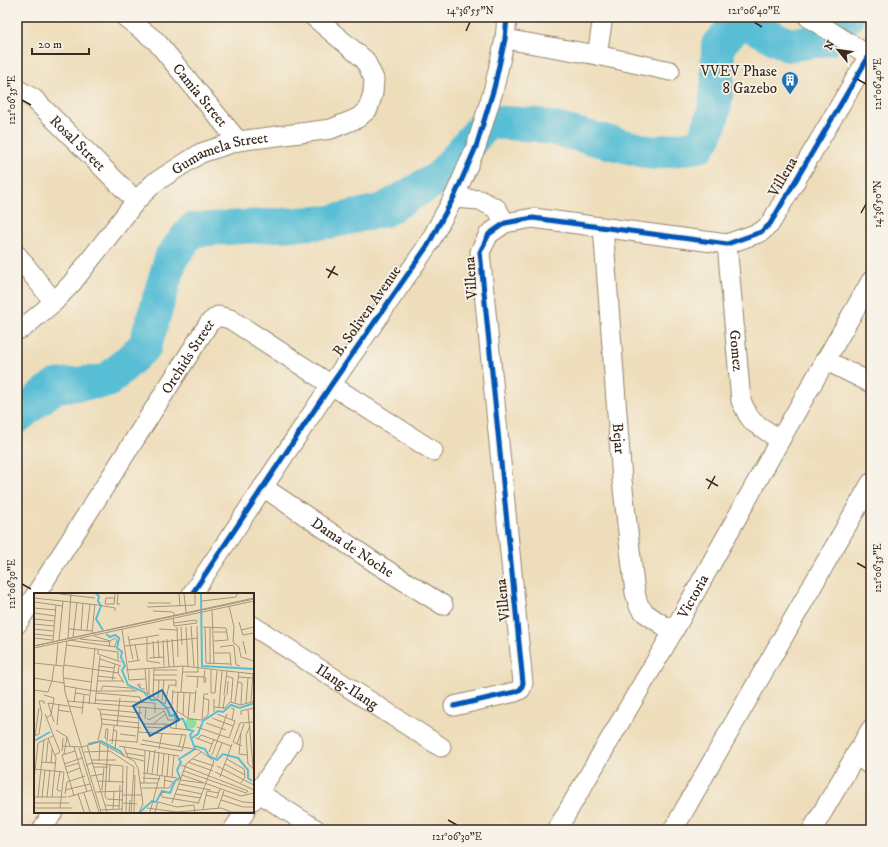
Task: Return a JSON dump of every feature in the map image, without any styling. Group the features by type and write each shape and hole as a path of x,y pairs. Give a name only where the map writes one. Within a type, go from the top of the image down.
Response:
{"street":[{"name":"Camia Street","path":"125,17 156,41 238,141"},
{"name":"Gumamela Street","path":"17,330 22,328 54,302 72,283 136,200 154,183 201,153 238,141 331,129 358,118 368,109 373,93 374,79 365,60 314,17"},
{"name":"B. Soliven Avenue","path":"197,592 263,487 331,385 428,245 454,198 476,147 494,88 505,39 507,17"},
{"path":"597,56 603,17"},
{"path":"811,19 870,56"},
{"path":"505,39 597,56 670,72"},
{"name":"Villena","path":"454,706 515,692 521,689 523,683 480,252 489,234 505,223 533,218 727,244 761,232 770,224 870,56"},
{"name":"Rosal Street","path":"17,89 34,99 136,200"},
{"path":"454,198 480,200 497,209 505,223"},
{"name":"Bejar","path":"603,227 622,480 635,593 639,606 645,613 673,632"},
{"name":"Gomez","path":"727,244 741,401 753,422 780,440"},
{"path":"17,255 54,302"},
{"name":"Victoria","path":"558,830 673,632 825,360 871,281"},
{"name":"Orchids Street","path":"37,593 209,323 218,316 230,319 433,451"},
{"path":"825,360 871,383"},
{"path":"673,830 871,483"},
{"name":"Dama de Noche","path":"263,487 377,564 443,606"},
{"name":"Orchids Street","path":"17,624 34,598"},
{"name":"Ilang-Ilang","path":"254,627 441,747"},
{"path":"812,830 871,729"},
{"path":"292,742 255,794 317,830"},
{"path":"856,754 871,766"},
{"path":"42,830 52,813"},
{"path":"233,830 244,813"}],"waterway":[{"path":"17,417 55,386 107,381 145,346 171,258 192,230 330,222 384,210 440,177 487,122 538,125 653,153 699,146 706,134 714,110 717,84 718,45 734,28 747,23 788,45 829,39 847,17"}],"cycle path":[{"path":"193,593 331,385 428,245 455,195 476,147 494,88 505,39 507,17"},
{"path":"454,706 515,692 521,689 523,683 480,252 489,234 505,223 533,218 727,244 761,232 770,224 869,56 871,57"}],"place":[{"name":"VVEV Phase 8 Gazebo","path":"790,95"}]}
